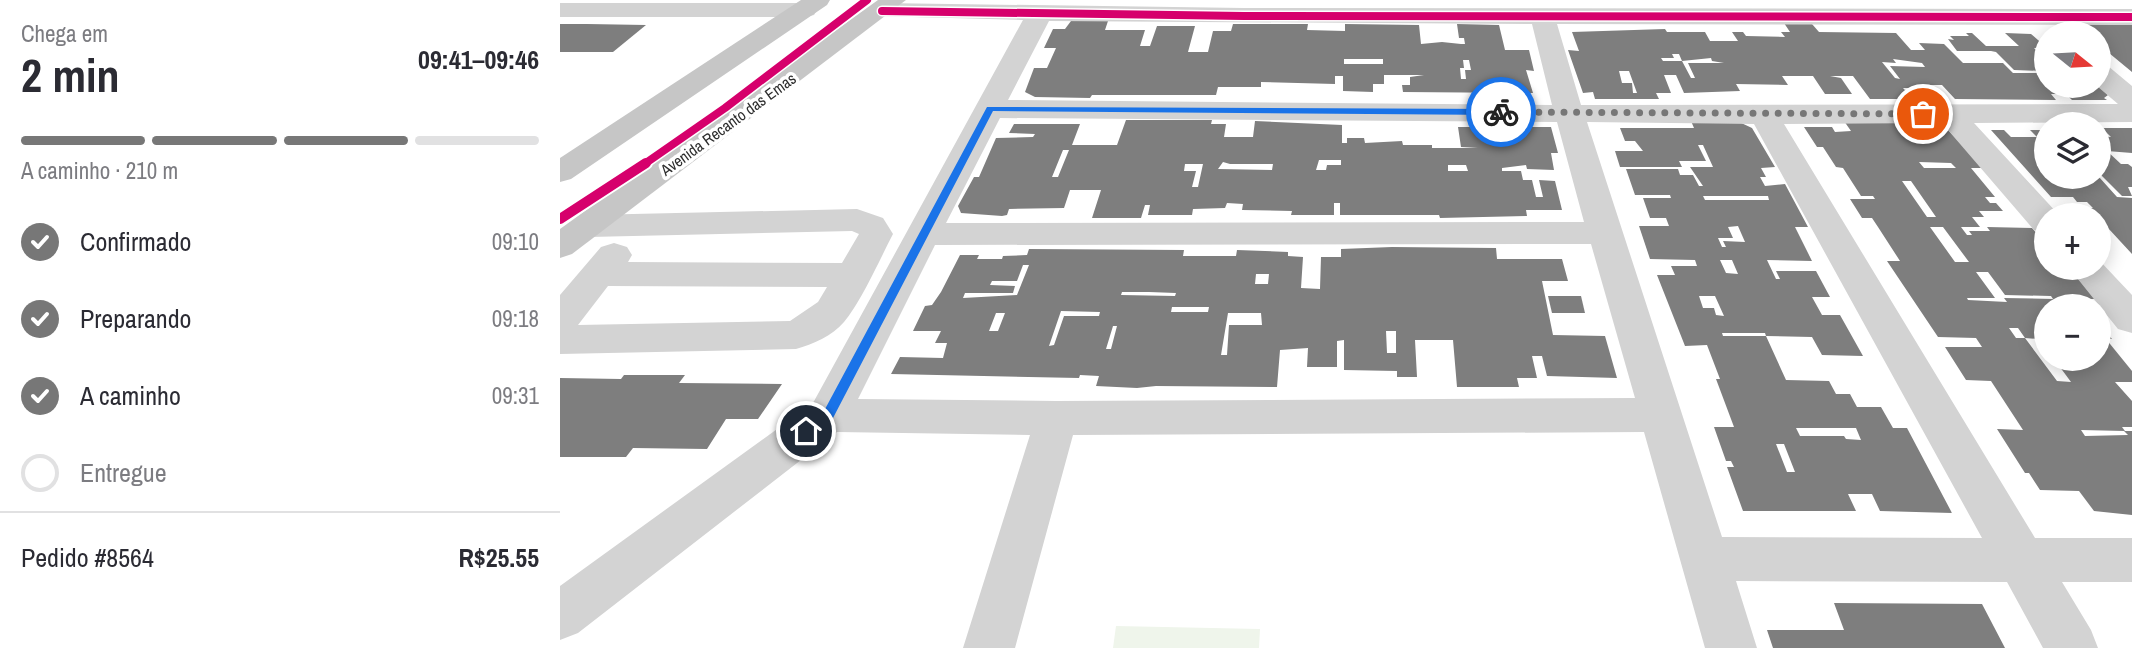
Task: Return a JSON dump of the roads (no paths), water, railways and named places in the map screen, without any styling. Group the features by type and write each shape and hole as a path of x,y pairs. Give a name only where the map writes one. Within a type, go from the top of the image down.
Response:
{"main road":[{"path":"560,172 812,5"},
{"name":"Avenida Recanto das Emas","path":"560,246 888,6"}],"street":[{"path":"560,10 812,5"},
{"path":"888,6 1040,13 1245,8 1494,8 1542,15 2132,17"},
{"path":"560,616 828,415 1040,13"},
{"path":"1542,15 1568,112 1663,415 1731,648"},
{"path":"2035,16 2041,21"},
{"path":"2111,83 2132,101"},
{"path":"990,109 1764,115 2132,113"},
{"path":"1949,113 2034,209"},
{"path":"1764,115 2072,648"},
{"path":"560,340 796,335 817,324 831,312 876,234 871,226 857,220 589,226"},
{"path":"560,321 638,226"},
{"path":"922,234 1606,233"},
{"path":"598,274 853,275"},
{"path":"2098,280 2132,319"},
{"path":"828,415 1056,418 1663,415"},
{"path":"989,648 1056,418"},
{"path":"1706,559 2132,560"}]}
